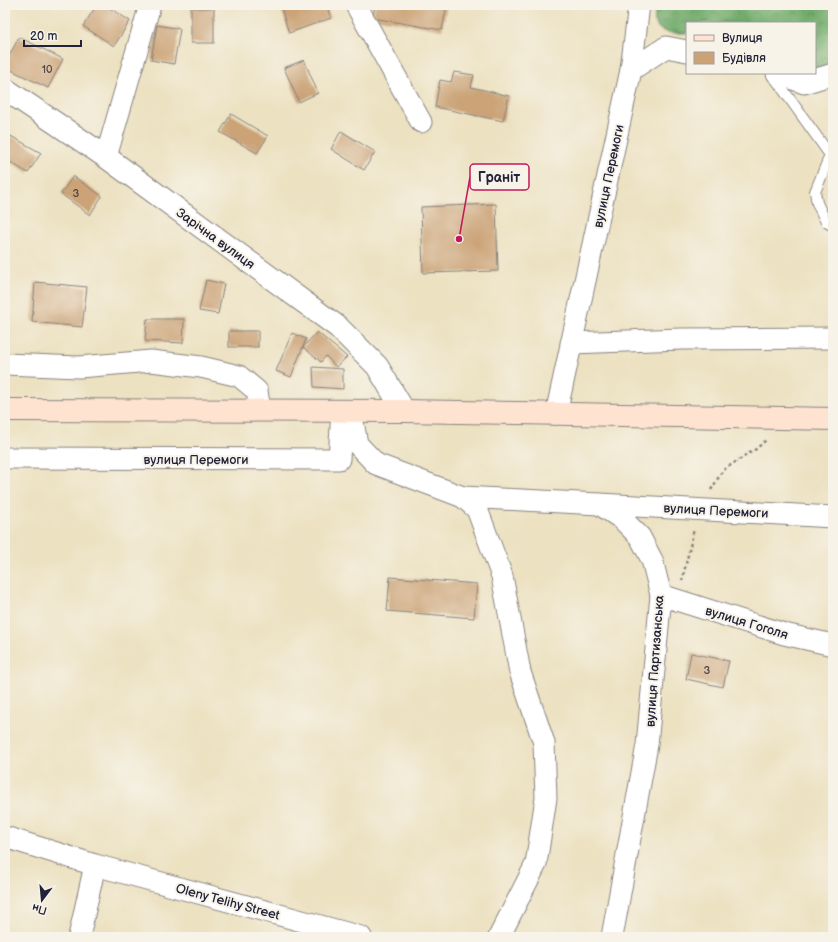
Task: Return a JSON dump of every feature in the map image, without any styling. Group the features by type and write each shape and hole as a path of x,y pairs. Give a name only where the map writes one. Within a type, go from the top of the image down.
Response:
{"main road":[{"path":"5,410 404,411 833,420"}],"street":[{"path":"106,157 150,5"},
{"path":"356,5 421,122"},
{"name":"вулиця Перемоги","path":"556,414 631,70 639,5"},
{"path":"631,70 666,47 686,51"},
{"path":"780,74 804,83 833,74"},
{"name":"Зарічна вулиця","path":"5,89 106,157 338,327 377,366 404,411"},
{"path":"571,343 681,339 833,338"},
{"path":"5,364 79,367 151,361 201,367 238,376 257,391 260,410"},
{"name":"вулиця Перемоги","path":"5,458 339,459 347,411"},
{"name":"вулиця Партизанська","path":"347,411 357,444 376,464 463,496 599,504 622,519 640,537 652,560 661,595 648,745 612,937"},
{"path":"463,496 477,509 502,576 520,672 544,744 546,798 536,864 499,937"},
{"name":"вулиця Перемоги","path":"599,504 833,516"},
{"name":"вулиця Гоголя","path":"661,595 784,634 833,645"},
{"name":"Oleny Telihy Street","path":"5,837 95,865 361,937"},
{"path":"79,937 95,865"}],"lane":[{"path":"772,74 830,155 815,192 817,203 826,222 833,226"}],"green space":[{"path":"654,5 833,5 833,65 816,70 816,22 686,22 686,33 673,33 660,29 655,20"}],"building":[{"path":"97,5 105,5 130,21 114,46 83,26"},
{"path":"280,5 326,5 331,18 289,33"},
{"path":"375,5 447,5 442,30 373,18"},
{"path":"191,8 214,8 214,43 191,43"},
{"path":"157,25 180,29 174,64 151,60"},
{"path":"19,37 63,59 48,88 5,67 5,64"},
{"path":"304,60 318,93 299,102 284,68"},
{"path":"454,72 474,75 471,87 509,96 503,121 435,107 440,80 451,82"},
{"path":"231,114 268,136 257,153 220,132"},
{"path":"341,131 375,152 364,170 331,149"},
{"path":"9,135 41,153 28,173 5,159 5,141"},
{"path":"73,176 102,196 90,215 61,194"},
{"path":"496,204 498,271 423,273 421,207"},
{"path":"206,280 224,284 218,314 199,311"},
{"path":"35,282 87,287 82,327 32,322"},
{"path":"147,319 184,319 183,343 145,341"},
{"path":"229,331 258,331 258,347 229,347"},
{"path":"317,332 347,357 336,367 326,356 321,362 303,347"},
{"path":"292,333 306,339 291,377 276,371"},
{"path":"313,367 343,369 343,389 314,387"},
{"path":"390,577 477,584 474,618 387,611"},
{"path":"691,653 729,661 723,687 686,679"}],"place":[{"name":"Граніт","path":"459,239"}]}
